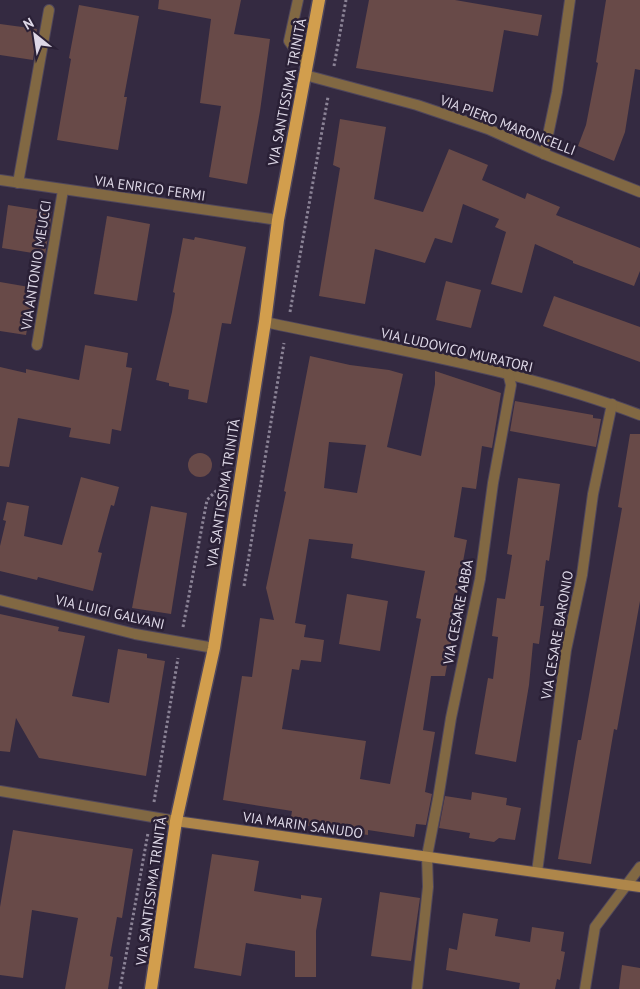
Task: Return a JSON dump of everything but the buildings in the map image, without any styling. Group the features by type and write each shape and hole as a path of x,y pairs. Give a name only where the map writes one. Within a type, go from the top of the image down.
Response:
{"main road":[{"name":"VIA SANTISSIMA TRINITÀ","path":"151,989 176,820 214,648 265,322 278,220 319,0"}],"street":[{"path":"298,0 289,41 306,71"},
{"path":"544,154 557,92 570,0"},
{"path":"18,183 49,10"},
{"name":"VIA PIERO MARONCELLI","path":"306,71 488,129 544,154 640,192"},
{"name":"VIA ENRICO FERMI","path":"0,180 278,220"},
{"name":"VIA ANTONIO MEUCCI","path":"37,345 63,190"},
{"name":"VIA LUDOVICO MURATORI","path":"265,322 508,373 612,404 640,415"},
{"name":"VIA CESARE ABBA","path":"427,856 451,718 480,579 493,483 511,385 508,373"},
{"name":"VIA CESARE BARONIO","path":"537,872 566,650 582,575 594,494 612,404"},
{"name":"VIA LUIGI GALVANI","path":"0,600 135,634 214,648"},
{"path":"0,791 176,820"},
{"name":"VIA MARIN SANUDO","path":"176,820 640,887"},
{"path":"417,989 428,887 427,856"},
{"path":"585,989 595,927 640,867"}],"path":[{"path":"120,989 207,500 227,480"}]}
